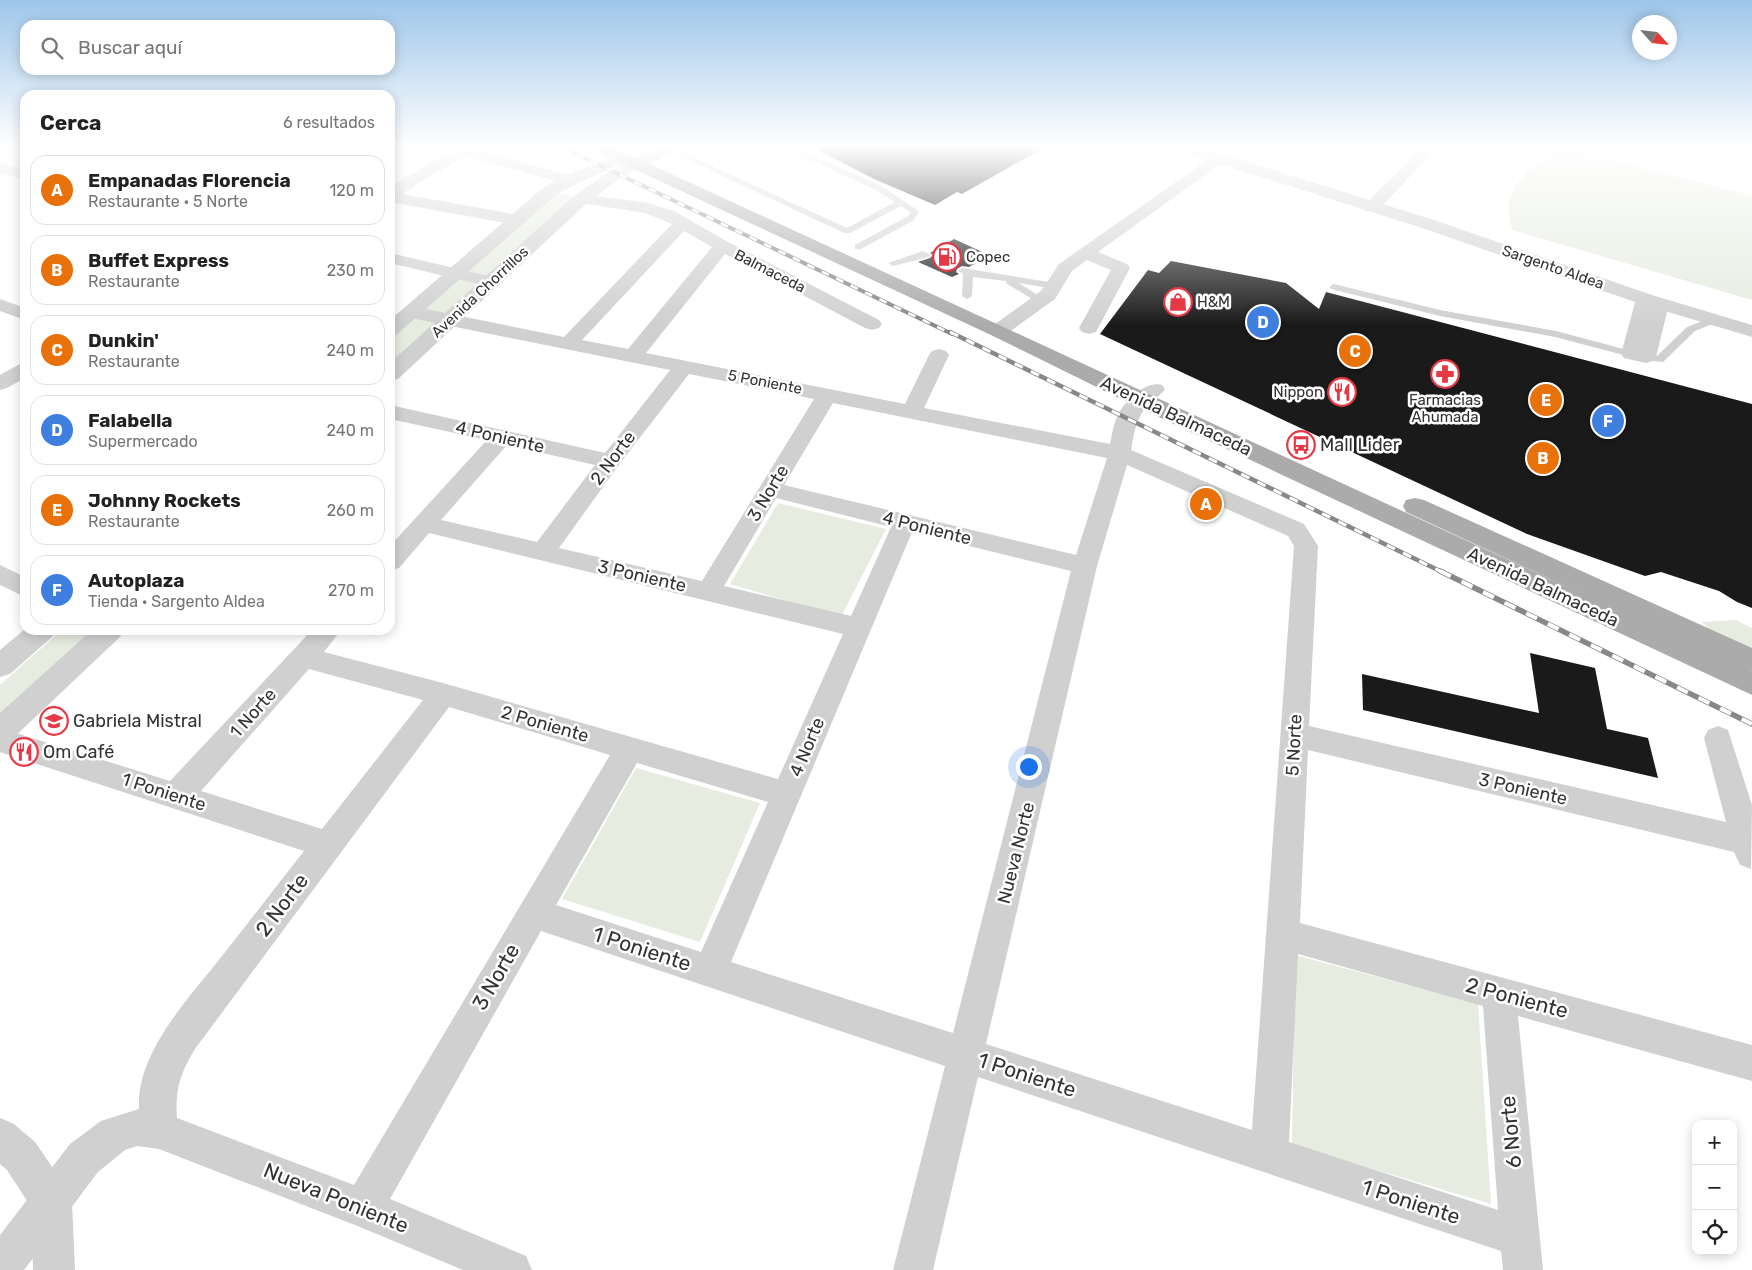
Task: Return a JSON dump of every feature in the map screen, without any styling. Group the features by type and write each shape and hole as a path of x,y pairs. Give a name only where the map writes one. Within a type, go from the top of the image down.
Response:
{"main road":[{"name":"Avenida Balmaceda","path":"756,206 1006,324 1752,684"},
{"name":"Avenida Balmaceda","path":"765,206 967,296 1006,324"},
{"name":"Avenida Balmaceda","path":"1148,394 1752,660"}],"street":[{"path":"444,206 517,220"},
{"name":"Avenida Chorrillos","path":"395,326 533,206"},
{"name":"Avenida Chorrillos","path":"395,370 573,206"},
{"name":"Balmaceda","path":"635,206 648,208 668,215 722,246 872,324"},
{"path":"1006,324 1041,300 1055,286 1065,268 1151,206"},
{"name":"Sargento Aldea","path":"1366,206 1454,233 1652,301 1752,331"},
{"path":"569,343 682,224"},
{"path":"633,356 722,246"},
{"path":"1085,253 1121,268 1089,328"},
{"path":"395,259 491,282"},
{"path":"1639,355 1652,301"},
{"path":"0,305 20,312"},
{"name":"5 Poniente","path":"411,312 1119,453"},
{"path":"912,411 939,355"},
{"name":"2 Norte","path":"543,552 610,461 684,366"},
{"path":"0,384 20,373"},
{"name":"Nueva Norte","path":"913,1270 1085,566 1119,453 1127,417 1148,394"},
{"name":"3 Norte","path":"708,592 827,395"},
{"name":"4 Poniente","path":"395,413 610,461"},
{"path":"395,557 502,437"},
{"name":"5 Norte","path":"1119,453 1296,530 1306,546 1269,1155"},
{"name":"4 Poniente","path":"770,489 1085,566"},
{"name":"4 Norte","path":"710,971 904,522"},
{"name":"3 Poniente","path":"425,524 858,628"},
{"path":"0,574 20,585"},
{"path":"0,666 36,635"},
{"path":"0,732 105,635"},
{"name":"1 Norte","path":"175,795 190,782 324,635"},
{"name":"2 Poniente","path":"304,657 443,694 786,794"},
{"name":"2 Norte","path":"159,1130 157,1096 165,1066 182,1036 443,694"},
{"name":"3 Poniente","path":"1295,735 1750,847"},
{"path":"1718,738 1750,847"},
{"name":"1 Poniente","path":"0,740 328,845"},
{"name":"3 Norte","path":"363,1208 533,912 630,748"},
{"name":"1 Poniente","path":"533,912 1269,1155 1522,1254"},
{"name":"2 Poniente","path":"1282,934 1752,1063"},
{"name":"6 Norte","path":"1499,993 1522,1254"},
{"name":"Nueva Poniente","path":"0,1268 84,1158 114,1134 137,1127 159,1130 363,1208 512,1270"},
{"path":"0,1138 21,1156 51,1202 54,1270"}],"lane":[{"path":"793,206 847,231 894,206"},
{"path":"858,247 911,218 915,211 908,206"},
{"path":"893,262 923,254 926,255"},
{"path":"967,296 965,272 1055,286"},
{"path":"1001,277 1041,300"},
{"path":"1334,287 1440,313 1556,334 1659,360 1692,328 1713,320"}],"shaded area":[{"path":"540,206 567,206 395,361 395,334"},
{"path":"1509,206 1752,206 1752,300 1512,230"},
{"path":"778,503 886,529 841,617 730,584"},
{"path":"1736,620 1752,628 1752,648 1709,629 1702,622"},
{"path":"56,635 90,635 0,717 0,685"},
{"path":"636,768 760,803 700,942 562,899"},
{"path":"1295,955 1478,1004 1491,1204 1292,1145"}],"building":[{"path":"954,239 989,255 969,267 962,266 957,269 956,272 959,274 952,277 918,262 930,258 933,255 930,253"},
{"path":"1171,261 1286,283 1319,309 1326,292 1752,404 1752,608 1737,602 1719,591 1661,572 1645,576 1527,534 1100,334 1148,270 1159,273"},
{"path":"1530,653 1595,668 1607,729 1648,738 1658,778 1363,710 1362,674 1539,713"}],"railway":[{"path":"686,206 952,334"},
{"path":"950,332 1442,572"},
{"path":"1440,571 1752,724"}],"place":[{"name":"Copec","path":"947,257"},
{"name":"H&M","path":"1178,302"},
{"name":"Falabella","path":"1263,322"},
{"name":"Dunkin'","path":"1355,351"},
{"name":"Farmacias Ahumada","path":"1445,374"},
{"name":"Nippon","path":"1342,392"},
{"name":"Johnny Rockets","path":"1546,400"},
{"name":"Autoplaza","path":"1608,421"},
{"name":"Mall Lider","path":"1301,445"},
{"name":"Buffet Express","path":"1543,458"},
{"name":"Empanadas Florencia","path":"1206,504"},
{"name":"Gabriela Mistral","path":"54,721"},
{"name":"Om Café","path":"24,752"}]}
